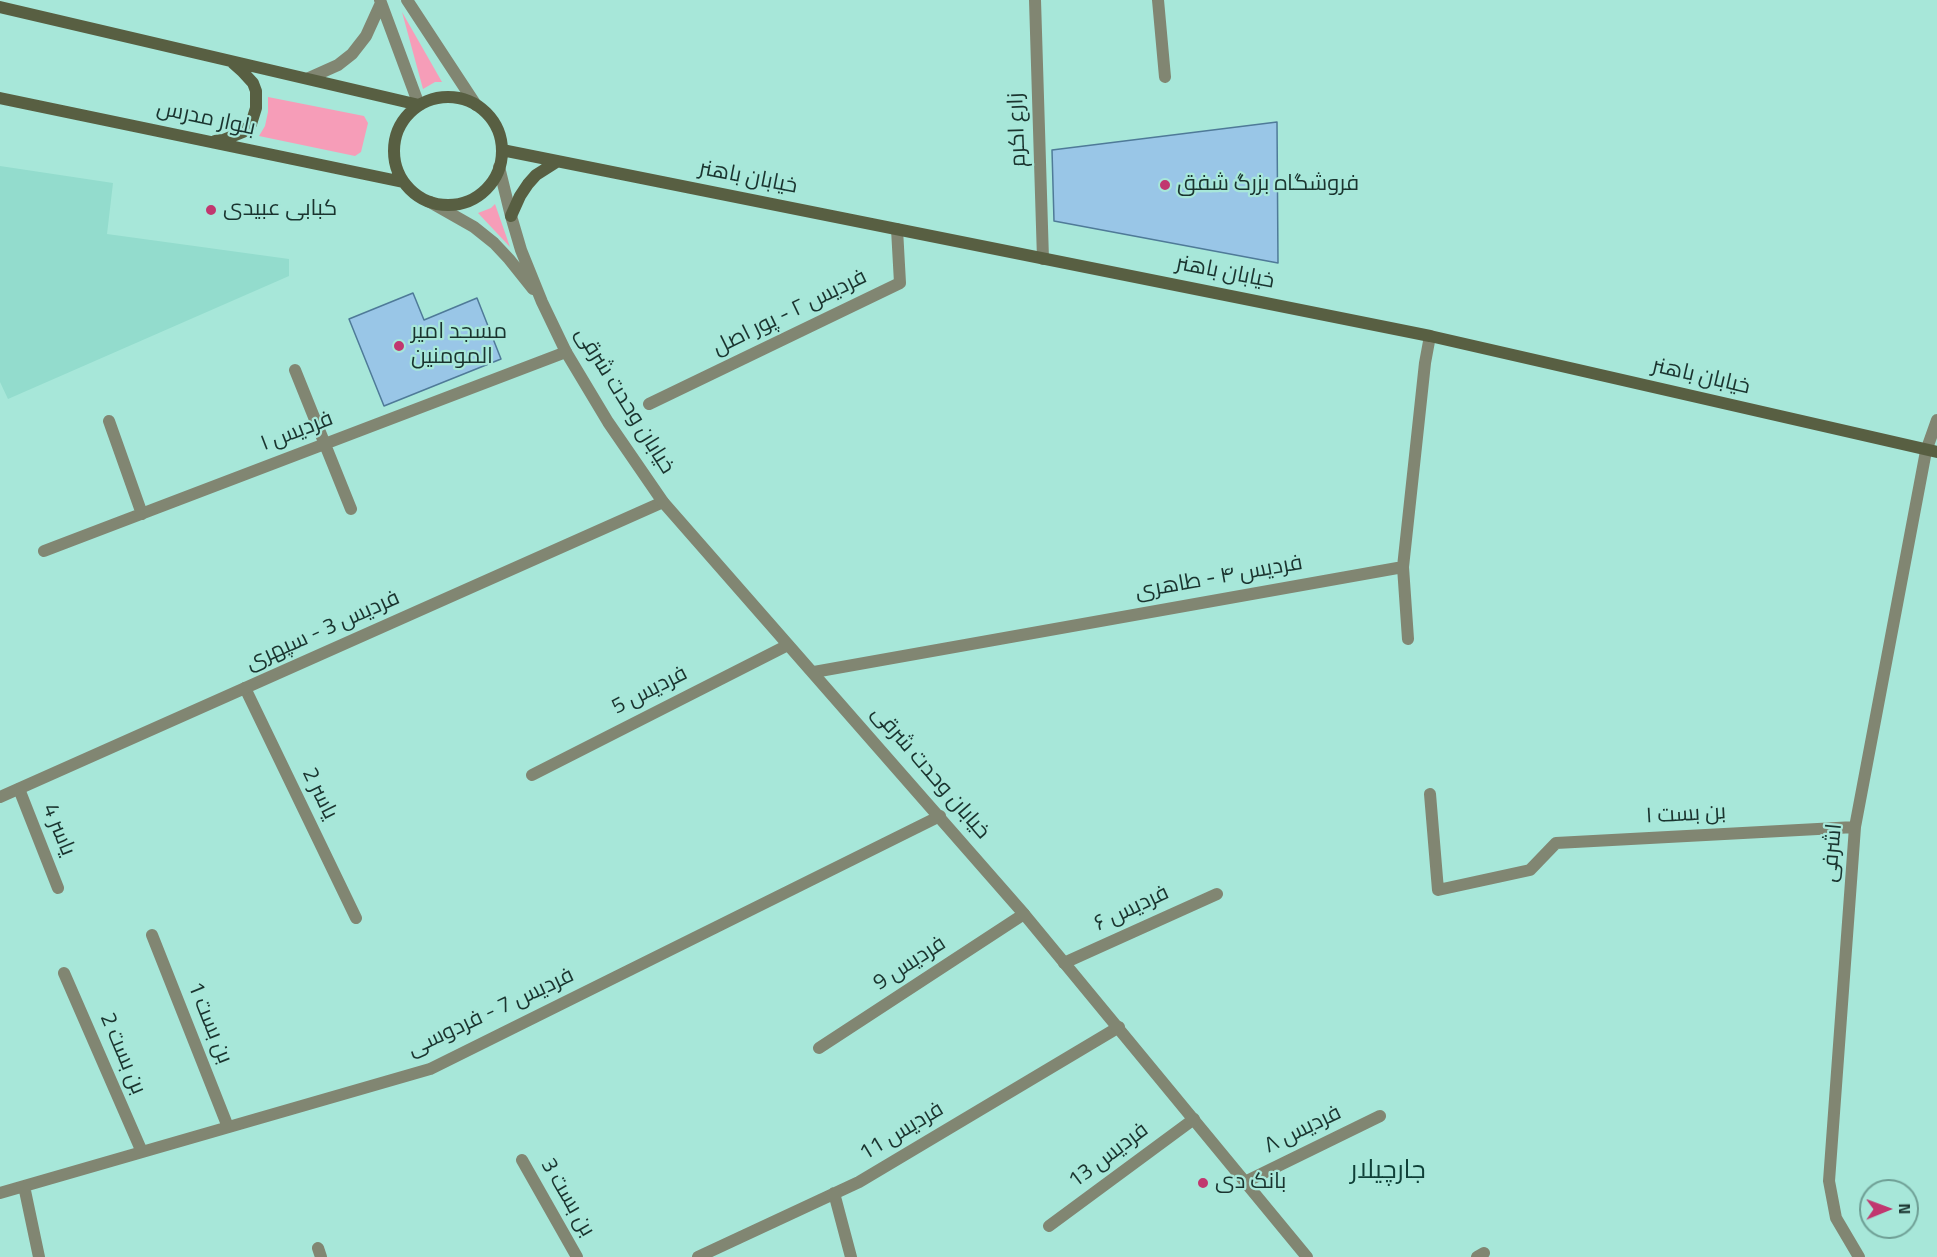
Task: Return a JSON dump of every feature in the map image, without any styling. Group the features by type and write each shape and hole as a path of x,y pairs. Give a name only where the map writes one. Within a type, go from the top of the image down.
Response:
{"main road":[{"path":"0,7 419,105"},
{"path":"208,141 223,140 243,132 251,124 256,108 256,91 253,84 237,66 223,58"},
{"path":"447,97 462,99 476,105 489,117 499,132 502,150 499,167 492,183 479,195 464,202 447,205 430,202 410,190 403,182 395,162 395,140 404,120 419,105 432,99 447,97"},
{"name":"بلوار مدرس","path":"0,98 403,182"},
{"name":"خیابان باهنر","path":"502,150 1430,336 1931,452"},
{"path":"511,216 528,184 536,175 558,161"}],"street":[{"path":"407,0 476,105"},
{"name":"زارع اکرم","path":"1035,0 1043,259"},
{"path":"1158,0 1165,77"},
{"path":"309,78 338,65 352,54 366,36 381,2"},
{"path":"381,2 419,105"},
{"path":"499,167 521,250 542,302"},
{"path":"430,202 474,227 494,243 542,302"},
{"name":"فردیس ۲ - پور اصل","path":"648,404 900,284 897,229"},
{"name":"خیابان وحدت شرقی","path":"542,302 566,352 608,422 663,502 1024,914 1307,1257"},
{"path":"1408,639 1403,567 1430,336"},
{"name":"فردیس ۱","path":"44,551 566,352"},
{"path":"295,370 351,509"},
{"name":"اشرفی","path":"1859,1257 1836,1218 1829,1181 1855,827 1937,420"},
{"path":"110,421 142,514"},
{"name":"فردیس 3 - سپهری","path":"0,797 663,502"},
{"name":"فردیس ۴ - طاهری","path":"814,672 1403,567"},
{"name":"فردیس 5","path":"532,775 788,645"},
{"name":"یاسر 2","path":"245,688 356,918"},
{"name":"یاسر 4","path":"19,789 58,888"},
{"name":"بن بست ۱","path":"1430,794 1438,890 1530,870 1556,843 1855,827"},
{"name":"فردیس 7 - فردوسی","path":"0,1192 430,1069 940,816"},
{"name":"فردیس ۶","path":"1064,963 1216,894"},
{"name":"فردیس 9","path":"819,1048 1024,914"},
{"name":"بن بست 1","path":"152,935 228,1127"},
{"name":"بن بست 2","path":"64,973 142,1152"},
{"name":"فردیس 11","path":"698,1257 860,1182 1119,1027"},
{"name":"فردیس ۸","path":"1245,1182 1380,1116"},
{"name":"فردیس 13","path":"1049,1226 1194,1119"},
{"name":"بن بست 3","path":"522,1160 577,1257"},
{"path":"24,1186 39,1257"},
{"path":"834,1193 851,1257"}],"shaded area":[{"path":"402,12 442,82 435,82 423,89"},
{"path":"268,97 364,116 368,123 361,152 355,156 259,136 265,126"},
{"path":"0,166 113,183 107,234 289,259 289,276 8,399 0,382"},
{"path":"495,204 510,247 478,213"}],"building":[{"name":"فروشگاه بزرگ شفق","path":"1277,122 1278,263 1054,221 1052,150"},
{"path":"413,293 424,320 477,298 501,359 384,406 349,319"}],"place":[{"name":"فروشگاه بزرگ شفق","path":"1165,185"},
{"name":"کبابی عبیدی","path":"211,210"},
{"name":"مسجد امیر المومنین","path":"399,346"},
{"name":"بانک دی","path":"1203,1183"}],"district":[{"name":"جارچیلار","path":"1388,1172"}]}
